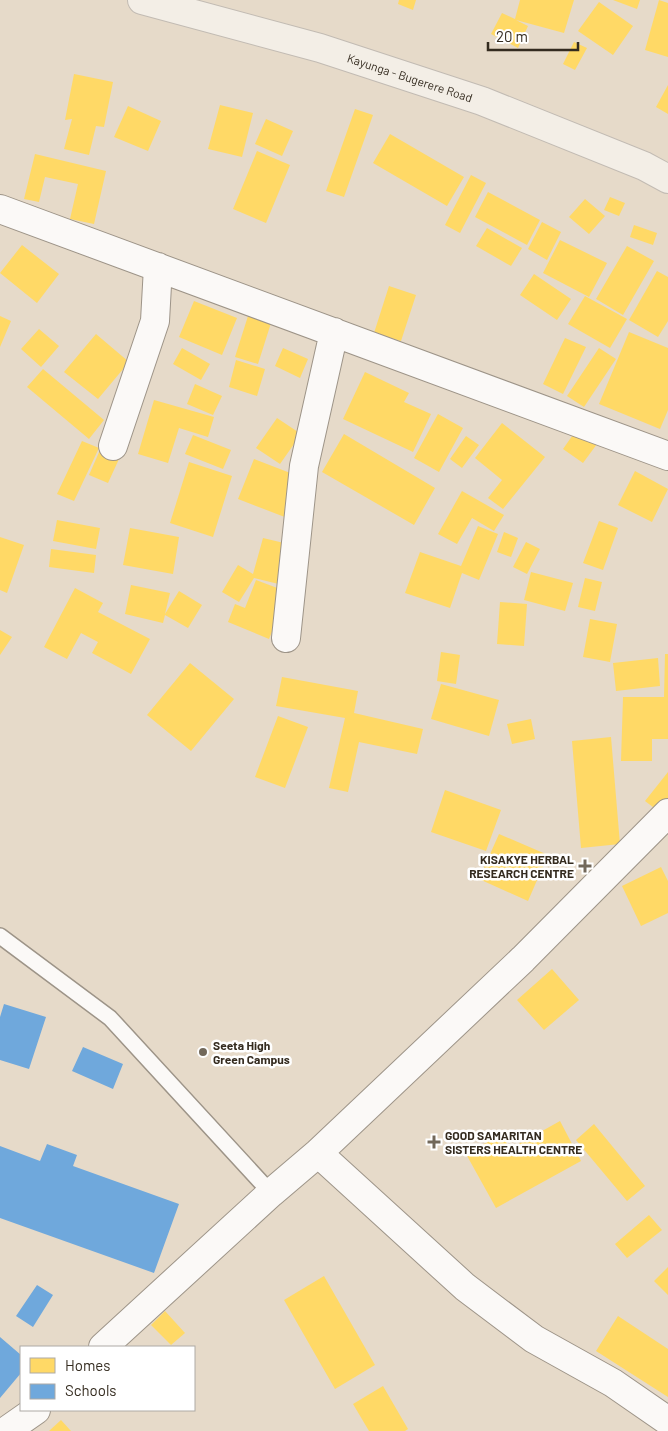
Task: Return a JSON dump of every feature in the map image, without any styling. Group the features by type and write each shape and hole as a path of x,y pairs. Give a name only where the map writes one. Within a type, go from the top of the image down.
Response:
{"main road":[{"name":"Kayunga - Bugerere Road","path":"142,0 320,48 482,101 644,166 668,179"}],"street":[{"path":"0,209 668,456"},
{"path":"113,446 154,321 158,267"},
{"path":"286,638 304,466 334,332"},
{"path":"105,1346 271,1193 318,1153 523,959 668,813"},
{"path":"318,1153 465,1287 534,1339 613,1383 668,1421"},
{"path":"6,1431 35,1411"}],"lane":[{"path":"0,936 110,1018 271,1193"}],"building: Homes":[{"path":"399,0 416,0 413,10 398,4"},
{"path":"520,0 574,0 564,33 516,20 528,26 518,48 491,34 502,13 515,19"},
{"path":"613,0 640,0 637,9"},
{"path":"659,0 668,3 668,57 645,50"},
{"path":"599,2 633,26 613,55 578,31"},
{"path":"574,42 587,48 575,70 563,64"},
{"path":"74,74 113,82 104,127 96,126 89,155 64,149 72,119 65,120"},
{"path":"668,85 668,114 656,107"},
{"path":"220,105 253,113 242,157 208,149"},
{"path":"128,106 161,121 148,151 114,137"},
{"path":"355,109 373,115 344,197 326,191"},
{"path":"266,119 293,131 282,156 255,144"},
{"path":"390,134 464,177 447,206 373,163"},
{"path":"257,151 290,165 266,223 233,209"},
{"path":"35,154 106,171 94,224 70,219 78,184 45,177 39,202 24,199"},
{"path":"471,175 486,183 460,233 445,225"},
{"path":"488,192 540,220 527,245 475,217"},
{"path":"610,197 625,203 619,216 604,210"},
{"path":"585,199 605,216 589,234 569,217"},
{"path":"542,222 561,232 547,260 528,249"},
{"path":"634,225 657,233 653,245 630,237"},
{"path":"487,228 522,248 511,266 476,246"},
{"path":"560,240 607,263 589,297 543,273"},
{"path":"22,245 59,274 37,303 0,273"},
{"path":"627,246 654,261 623,315 596,299"},
{"path":"657,271 668,277 668,321 658,337 629,320"},
{"path":"534,274 571,299 557,320 520,295"},
{"path":"389,286 416,295 401,341 374,333"},
{"path":"585,296 627,319 610,348 568,324"},
{"path":"194,301 237,318 222,355 179,337"},
{"path":"0,316 11,321 0,347"},
{"path":"248,316 271,323 258,364 235,357"},
{"path":"39,329 59,346 41,367 21,349"},
{"path":"629,332 668,348 668,410 660,429 599,404"},
{"path":"96,334 129,362 98,399 64,372"},
{"path":"565,338 586,347 563,394 543,384"},
{"path":"182,348 210,364 201,380 173,364"},
{"path":"283,348 308,359 300,378 275,366"},
{"path":"599,348 616,359 584,407 567,396"},
{"path":"236,360 265,369 257,396 229,387"},
{"path":"43,369 104,420 89,439 27,387"},
{"path":"365,372 409,393 404,402 431,414 413,452 343,419"},
{"path":"195,384 222,396 213,415 187,404"},
{"path":"154,400 214,417 208,437 179,428 168,463 138,454"},
{"path":"438,414 463,428 439,472 414,458"},
{"path":"277,418 301,434 280,464 256,448"},
{"path":"502,423 545,457 503,509 488,498 502,480 475,458"},
{"path":"577,429 597,444 583,463 563,449"},
{"path":"344,434 435,488 414,525 322,472"},
{"path":"193,435 231,450 223,469 185,454"},
{"path":"466,436 479,445 462,468 450,459"},
{"path":"82,441 99,448 74,501 57,494"},
{"path":"100,450 119,459 108,483 89,475"},
{"path":"254,459 311,481 295,521 238,499"},
{"path":"189,462 232,476 213,537 170,523"},
{"path":"635,471 668,489 652,522 618,505"},
{"path":"462,491 504,515 494,531 472,518 457,544 438,534"},
{"path":"57,520 100,528 96,549 53,541"},
{"path":"599,521 618,528 603,570 583,563"},
{"path":"478,526 498,534 479,580 462,573 450,608 405,593 420,552 461,566"},
{"path":"130,528 179,537 173,574 123,565"},
{"path":"504,532 518,538 511,557 497,552"},
{"path":"0,537 24,545 7,593 0,590"},
{"path":"263,538 305,548 295,588 254,578 239,602 222,592 238,565 253,574"},
{"path":"526,542 540,549 527,574 513,567"},
{"path":"51,549 96,555 94,573 49,567"},
{"path":"531,572 573,583 565,611 524,600"},
{"path":"585,578 602,582 595,611 578,607"},
{"path":"256,580 288,592 269,639 228,622 235,604 245,608"},
{"path":"131,585 170,593 165,614 179,591 202,605 188,628 165,615 163,623 125,614"},
{"path":"75,588 103,603 98,612 150,639 131,674 92,653 98,642 81,633 67,659 44,647"},
{"path":"500,602 527,604 524,646 497,644"},
{"path":"590,619 617,624 610,662 583,657"},
{"path":"0,630 12,637 0,655"},
{"path":"441,652 460,655 456,684 437,681"},
{"path":"665,654 668,654 668,739 652,739 652,761 621,761 623,697 664,697"},
{"path":"658,658 660,686 616,691 613,663"},
{"path":"190,663 234,699 191,751 147,715"},
{"path":"282,677 358,691 354,713 423,729 417,754 359,742 348,792 329,788 345,718 276,706"},
{"path":"441,684 499,700 489,736 431,719"},
{"path":"278,716 308,727 285,788 255,777"},
{"path":"531,719 535,739 512,744 507,724"},
{"path":"611,737 620,844 581,848 572,741"},
{"path":"668,772 668,815 666,817 645,801"},
{"path":"445,790 501,810 486,851 431,832"},
{"path":"499,834 548,855 528,901 479,879"},
{"path":"661,867 668,881 668,913 641,926 622,886"},
{"path":"552,969 579,1000 544,1030 517,1000"},
{"path":"560,1121 581,1161 496,1208 466,1154 502,1134 510,1149"},
{"path":"594,1124 645,1186 627,1201 576,1140"},
{"path":"649,1215 662,1230 627,1258 615,1244"},
{"path":"668,1267 668,1295 654,1281"},
{"path":"324,1276 375,1365 335,1389 284,1300"},
{"path":"165,1311 185,1333 171,1345 151,1325"},
{"path":"618,1316 668,1349 668,1397 596,1351"},
{"path":"383,1386 408,1429 405,1431 369,1431 353,1404"},
{"path":"61,1420 71,1431 49,1431"}],"building: Schools":[{"path":"4,1004 46,1017 29,1069 0,1060 0,1017"},
{"path":"83,1047 123,1064 113,1089 72,1071"},
{"path":"47,1144 77,1155 73,1166 179,1204 154,1273 0,1218 0,1146 40,1161"},
{"path":"37,1285 53,1295 33,1327 16,1316"},
{"path":"0,1337 20,1354 20,1374 0,1398"}],"place":[{"name":"KISAKYE HERBAL RESEARCH CENTRE","path":"585,866"},
{"name":"Seeta High Green Campus","path":"203,1052"},
{"name":"GOOD SAMARITAN SISTERS HEALTH CENTRE","path":"434,1142"}]}
